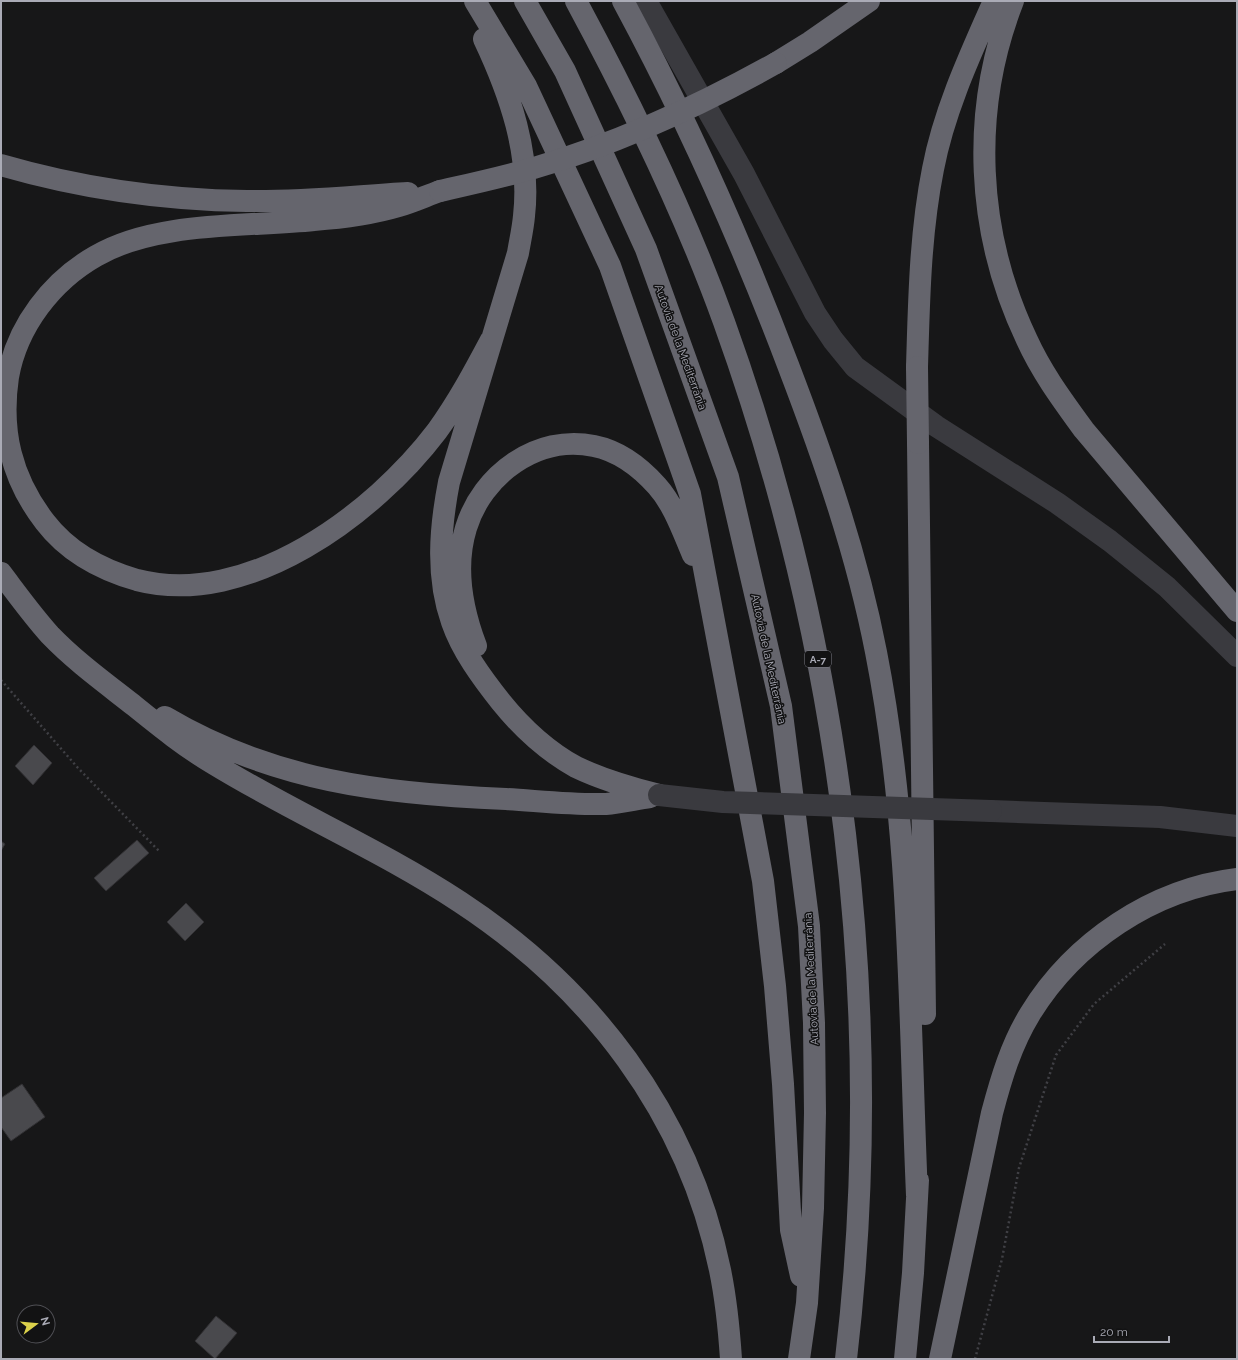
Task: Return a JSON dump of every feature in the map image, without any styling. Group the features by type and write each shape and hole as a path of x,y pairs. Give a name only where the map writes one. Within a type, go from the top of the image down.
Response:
{"highway":[{"path":"467,1 508,93 520,135 525,182 524,215 518,253 449,482 443,514 441,544 443,577 452,622 461,643 494,694 515,719 536,739 575,766 598,777 659,795"},
{"path":"475,1 526,86 610,266 690,494 707,590 764,881 775,986 791,1230 807,1302"},
{"name":"Autovia de la Mediterrània","path":"525,1 565,71 648,256 728,477 781,706 810,926 814,1023 815,1113 813,1200 807,1302 799,1359"},
{"name":"A-7","path":"576,1 622,86 652,150 689,233 724,321 752,406 779,497 802,585 821,676 848,857 856,947 861,1131 858,1216 846,1359"},
{"path":"623,1 686,124 765,305 831,484 848,535 863,592 876,651 888,718 897,794 910,997 917,1195"},
{"path":"491,340 468,384 436,433 399,475 378,494 335,528 313,542 287,556 237,577 215,583 190,586 169,586 148,583 105,568 87,559 66,544 51,530 25,492 15,471 5,427 5,405 10,366 23,332 37,309 65,278 98,254 157,233 346,216 400,206 440,191 534,168 607,143 696,105 776,63 810,42 869,1"},
{"path":"905,1359 913,1273 925,1084 917,367 921,260 933,168 967,61 994,1"},
{"path":"1013,1 992,65 984,139 984,178 989,220 999,263 1011,302 1027,340 1043,372 1062,400 1084,430 1237,611"},
{"path":"1,165 97,186 179,197 218,200 248,201 317,199 440,191"},
{"path":"494,694 468,626 460,576 461,551 466,529 474,507 485,489 515,462 554,446 574,444 594,446 626,459 642,471 658,487 671,507 707,590"},
{"path":"1,573 23,603 51,635 80,663 158,726 212,764 424,879 461,902 536,958 573,994 599,1022 629,1061 652,1097 675,1138 693,1179 708,1224 718,1261 727,1314 731,1359"},
{"path":"80,663 170,720 213,741 258,761 323,779 406,793 458,797 606,804 659,795"},
{"path":"940,1359 992,1113 1001,1080 1013,1047 1030,1015 1052,983 1076,957 1130,915 1166,898 1194,888 1237,879"},
{"path":"849,1359 851,1311"}],"street":[{"path":"646,1 744,174 815,313 833,340 855,367 936,426 1057,502 1110,541 1167,587 1237,656"},
{"path":"659,795 723,802 1160,817 1237,826"}],"path":[{"path":"1,680 78,768 160,852"},
{"path":"975,1359 1002,1259 1019,1168 1056,1055 1094,1004 1164,944"}],"building":[{"path":"34,745 52,763 33,785 15,766"},
{"path":"137,840 149,853 106,891 94,878"},
{"path":"1,841 5,844 1,851"},
{"path":"186,903 204,922 185,941 167,922"},
{"path":"22,1084 45,1117 11,1141 1,1127 1,1098"},
{"path":"216,1316 237,1333 215,1359 195,1341"}]}
